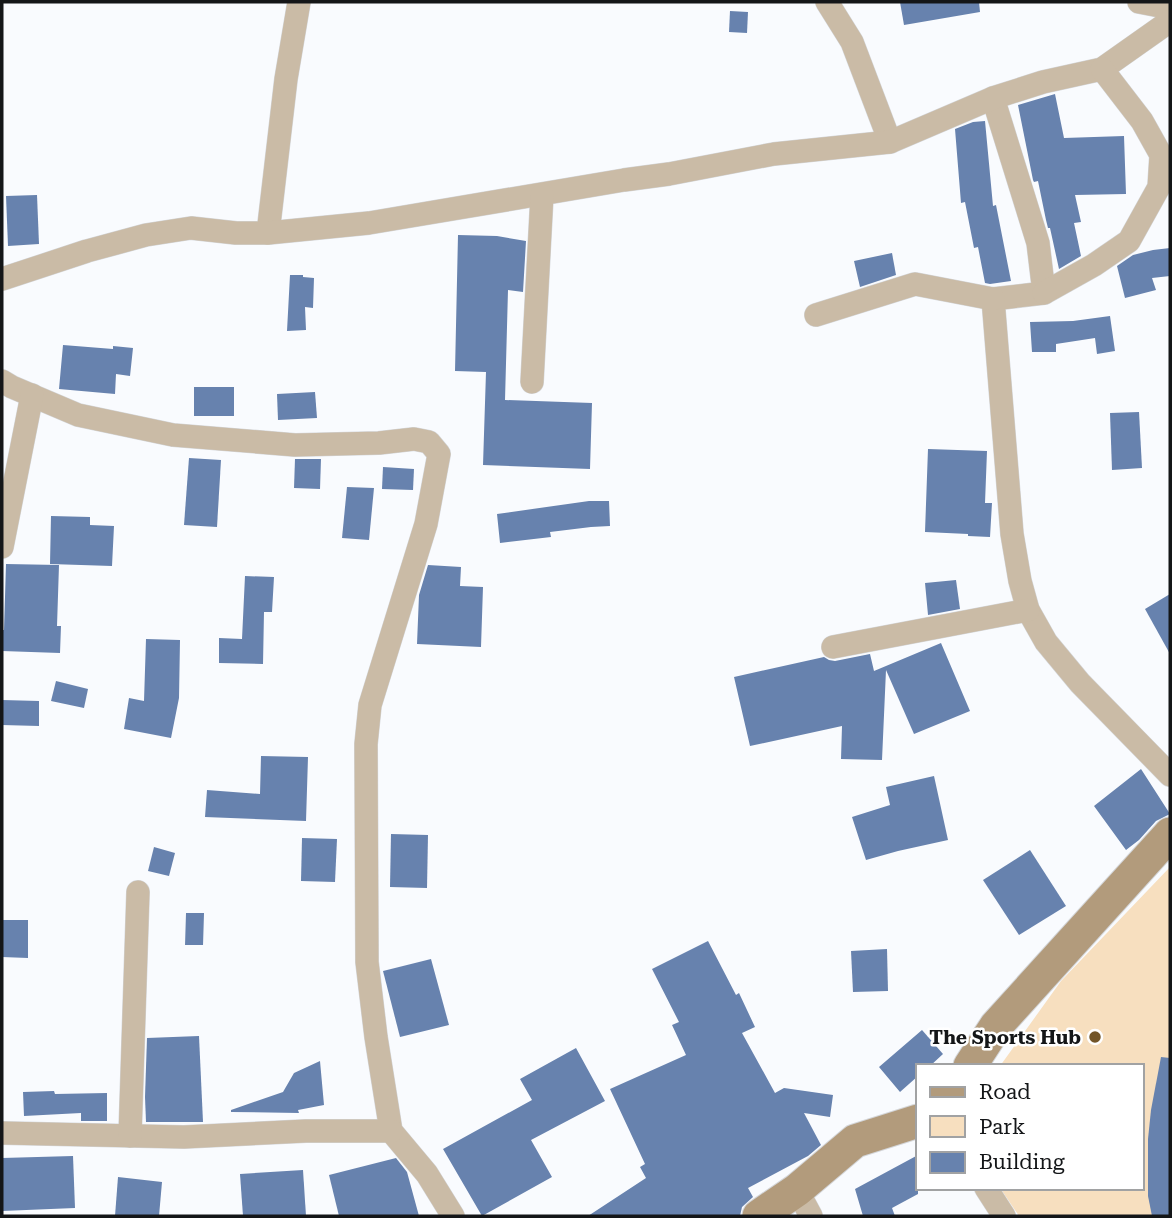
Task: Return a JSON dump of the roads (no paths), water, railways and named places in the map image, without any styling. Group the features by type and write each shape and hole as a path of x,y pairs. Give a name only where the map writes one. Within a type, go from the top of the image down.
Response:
{"street":[{"path":"268,233 286,79 299,2"},
{"path":"827,2 852,42 890,142"},
{"path":"1139,2 1170,8"},
{"path":"2,279 146,235 191,228 268,233 369,223 774,154 890,142 993,98 1043,82 1102,69 1170,21"},
{"path":"816,315 915,284 993,299 1044,293 1094,265 1129,241 1159,187 1161,155 1142,121 1102,69"},
{"path":"993,98 1038,243 1044,293"},
{"path":"532,383 542,195"},
{"path":"993,299 1012,534 1028,610 1046,642 1080,683 1170,775"},
{"path":"2,381 78,415 173,435 295,445 379,443 414,439 429,442 439,454 426,524 370,705 366,744 367,962 391,1131 427,1174 453,1216"},
{"path":"2,547 32,396"},
{"path":"833,647 1028,610"},
{"path":"971,1064 996,1026 1170,834"},
{"path":"130,1136 138,892"},
{"path":"759,1216 804,1203 855,1141 916,1122"},
{"path":"2,1132 184,1137 306,1131 391,1131"},
{"path":"987,1190 1004,1216"}],"place":[{"name":"The Sports Hub","path":"1095,1037"}]}
